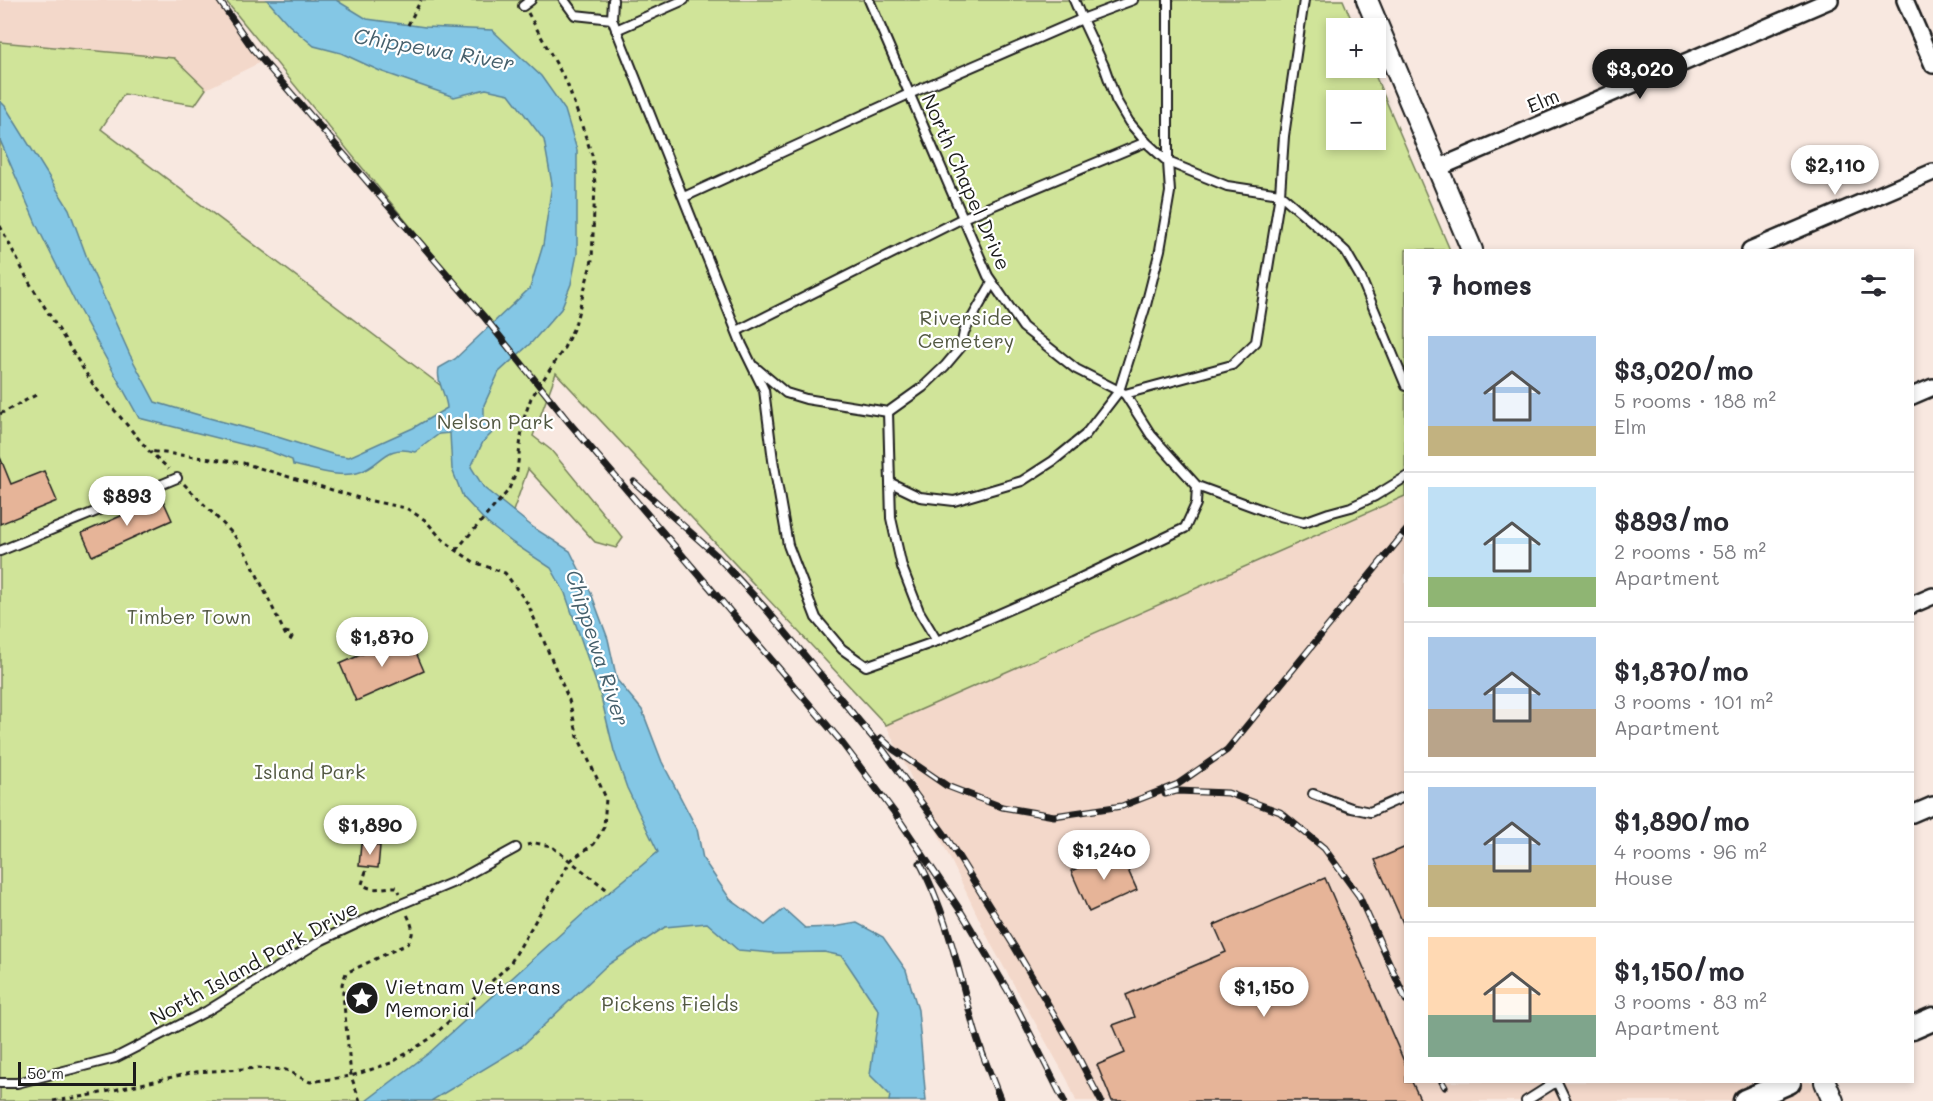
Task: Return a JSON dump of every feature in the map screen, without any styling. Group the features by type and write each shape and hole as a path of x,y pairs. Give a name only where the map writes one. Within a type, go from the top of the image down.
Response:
{"main road":[{"path":"1914,1027 1933,1019"},
{"path":"1751,1100 1787,1083"}],"street":[{"path":"1367,0 1472,249"},
{"name":"Elm","path":"1438,168 1830,0"},
{"path":"1905,0 1933,65"},
{"path":"1752,249 1933,172"},
{"path":"1914,395 1933,387"},
{"path":"1914,603 1933,596"},
{"path":"1914,813 1933,805"},
{"path":"1825,1083 1833,1101"}],"lane":[{"path":"523,6 531,0"},
{"path":"564,0 575,15 612,19"},
{"path":"613,0 612,19 616,30 737,331 764,390 773,460 788,545 816,618 842,649 866,666 937,641 1072,582 1185,528 1196,504 1197,486"},
{"path":"616,30 684,0"},
{"name":"North Chapel Drive","path":"869,0 992,283 1023,327 1076,369 1122,392"},
{"path":"1074,0 1104,66 1116,100 1129,122 1146,142 1168,162 1227,186 1280,194 1346,252 1361,278 1404,381"},
{"path":"684,197 909,94 1082,19 1133,0"},
{"path":"891,483 920,497 954,501 1022,481 1053,461 1085,435 1122,392 1160,250 1170,192 1168,0"},
{"path":"1122,392 1232,365 1256,342 1280,194 1284,136 1304,0"},
{"path":"737,331 963,218 1146,142"},
{"path":"752,364 786,393 828,404 888,412 923,387 961,347 964,332 992,283"},
{"path":"1122,392 1151,435 1197,486 1276,515 1304,522 1351,507 1404,478"},
{"path":"888,412 891,518 902,567 919,611 937,641"},
{"path":"0,551 177,478"},
{"path":"1313,794 1351,808 1370,812 1404,797"},
{"name":"North Island Park Drive","path":"0,1083 17,1083 115,1058 207,1011 322,940 454,882 516,848"},
{"path":"1526,1101 1554,1083"},
{"path":"1557,1083 1566,1101"}],"path":[{"path":"408,25 421,0"},
{"path":"456,550 508,491 517,471 523,420 531,398 563,350 576,325 592,260 595,184 592,155 567,83 523,6"},
{"path":"0,226 29,282 94,386 149,451 161,460 234,535 248,556 288,640"},
{"path":"0,414 36,395"},
{"path":"53,1101 87,1096 195,1072 286,1070 310,1082 351,1076 391,1063 431,1038 510,964 570,860 594,844 604,827 606,798 578,737 569,700 528,604 506,573 474,561 456,550 441,538 425,520 406,508 362,499 243,464 149,451"},
{"path":"516,848 535,843 551,846 610,891"},
{"path":"359,1099 351,1076 342,984 346,973 407,944 413,936 413,930 397,887 377,889 365,887 362,884 366,871"}],"shaded area":[{"path":"0,0 219,0 263,61 206,89 174,58 0,42"},
{"path":"1404,496 1404,1083 1828,1083 1836,1101 1076,1101 1068,1081 992,946 886,725"}],"green space":[{"path":"225,0 1343,0 1351,18 1326,18 1326,78 1376,78 1381,90 1326,90 1326,150 1386,150 1386,101 1450,249 1404,249 1404,496 886,725 556,373 533,436 551,450 623,538 616,548 595,542 528,469 511,517 571,563 640,780 744,937 860,940 895,976 899,1101 0,1101 0,42 174,58 206,89 195,105 124,94 101,129 460,400 504,341"}],"water":[{"name":"Chippewa River","path":"267,0 336,0 367,19 425,27 492,30 541,76 565,110 577,150 577,254 571,284 561,309 532,342 499,372 484,405 484,421 497,428 483,442 471,467 484,488 534,528 570,551 591,593 608,639 617,680 642,710 662,762 697,829 703,859 730,899 765,925 784,909 805,928 857,923 883,937 906,970 918,1010 926,1101 889,1101 890,1095 870,1075 879,1011 842,956 824,952 773,953 738,950 707,923 665,927 606,966 522,1046 431,1101 366,1101 429,1053 585,912 658,852 627,788 614,751 601,697 565,593 551,568 487,523 463,497 452,469 450,433 439,434 415,452 404,450 389,453 365,470 342,474 293,465 292,460 269,451 139,418 76,304 37,226 0,140 0,101 69,209 90,266 130,355 155,402 335,455 349,457 413,428 447,408 438,373 439,368 455,359 530,288 543,245 552,184 544,140 509,94 486,89 454,97 380,71 341,53 314,46 289,25"}],"building":[{"path":"0,457 11,484 44,471 57,501 0,524"},
{"path":"162,498 172,520 92,556 82,533"},
{"path":"408,634 424,671 356,701 340,664"},
{"path":"361,844 380,846 378,868 359,866"},
{"path":"1404,848 1404,925 1375,860"},
{"path":"1119,850 1137,890 1089,912 1071,871"},
{"path":"1325,878 1404,1061 1404,1083 1412,1083 1421,1101 1112,1101 1097,1065 1125,1053 1113,1025 1135,1017 1126,995 1226,952 1214,925"}],"railway":[{"path":"219,0 253,49 485,318 567,420 839,739 894,812 960,910 1011,996 1064,1101"},
{"path":"634,482 716,555 766,609 884,751 945,835 1014,946 1073,1047 1101,1101"},
{"path":"881,738 893,749 947,786 1002,807 1054,816 1122,806 1178,784 1227,750 1404,533"},
{"path":"1165,794 1177,791 1228,793 1280,812 1324,848 1359,896 1404,996"},
{"path":"920,863 945,922 976,1034 1001,1101"},
{"path":"1443,1083 1445,1087"}],"place":[{"name":"Vietnam Veterans Memorial","path":"362,998"}],"park label":[{"name":"Riverside Cemetery","path":"966,330"},
{"name":"Nelson Park","path":"495,422"},
{"name":"Timber Town","path":"189,617"},
{"name":"Island Park","path":"310,772"},
{"name":"Pickens Fields","path":"670,1004"}]}
